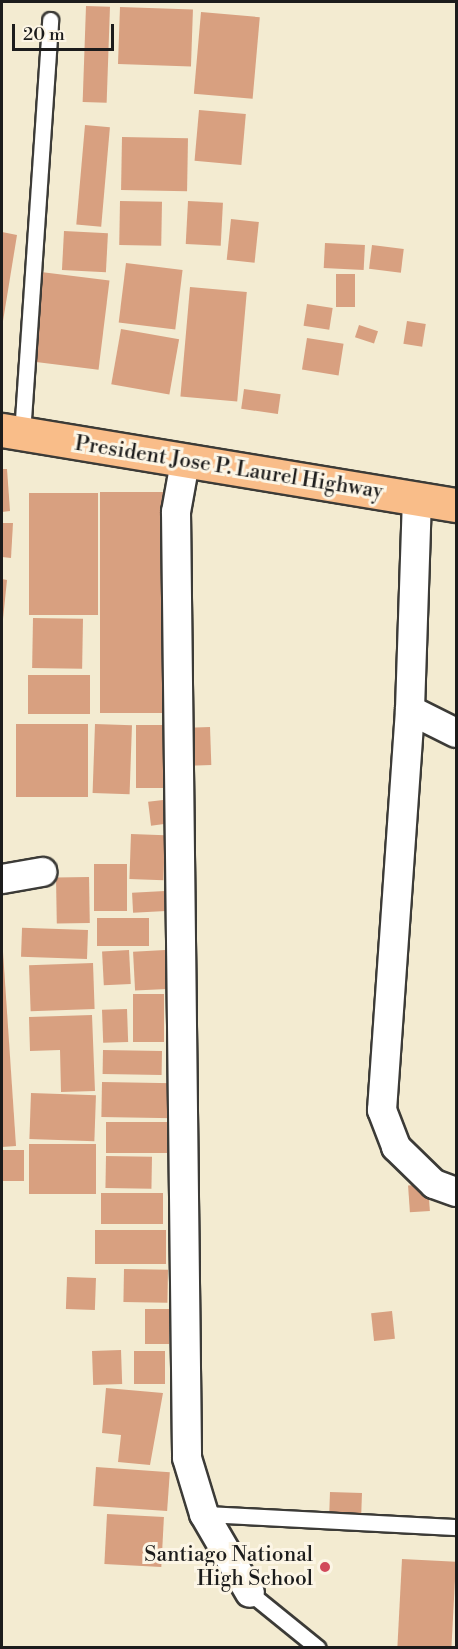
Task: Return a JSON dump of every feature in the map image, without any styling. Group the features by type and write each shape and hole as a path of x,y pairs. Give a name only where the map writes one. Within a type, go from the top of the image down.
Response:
{"highway":[{"name":"President Jose P. Laurel Highway","path":"12,432 456,505"}],"street":[{"path":"185,462 176,512 187,1458 204,1514 250,1593"},
{"path":"417,498 410,710 382,1110 396,1147 434,1184 456,1192"},
{"path":"410,710 456,733"},
{"path":"2,879 42,872"}],"lane":[{"path":"12,432 50,20"},
{"path":"204,1514 456,1527"},
{"path":"250,1593 318,1647"}],"building":[{"path":"86,6 110,7 107,103 83,102"},
{"path":"120,7 193,10 191,67 118,64"},
{"path":"201,12 260,17 253,99 194,94"},
{"path":"199,110 246,114 241,165 195,161"},
{"path":"85,125 110,127 101,227 76,225"},
{"path":"122,137 188,138 187,191 121,190"},
{"path":"120,201 162,202 161,246 119,245"},
{"path":"188,201 223,203 221,246 186,244"},
{"path":"231,219 259,222 255,263 227,260"},
{"path":"64,231 108,233 106,272 62,270"},
{"path":"2,232 17,235 3,321 2,321"},
{"path":"325,243 365,245 364,270 324,268"},
{"path":"372,245 404,249 401,273 369,269"},
{"path":"126,263 183,270 175,329 119,323"},
{"path":"41,272 109,280 99,370 30,361"},
{"path":"336,274 355,274 355,307 336,307"},
{"path":"190,287 247,292 237,402 180,397"},
{"path":"307,304 333,308 329,330 304,326"},
{"path":"407,321 426,324 422,347 403,344"},
{"path":"359,325 378,331 374,344 355,337"},
{"path":"121,329 179,339 169,394 111,384"},
{"path":"307,338 344,344 339,375 302,370"},
{"path":"244,389 281,394 278,414 241,409"},
{"path":"2,469 7,469 10,511 2,512"},
{"path":"100,492 165,492 165,713 100,713"},
{"path":"29,493 98,493 98,615 29,615"},
{"path":"2,523 13,523 11,558 2,557"},
{"path":"2,579 7,580 3,619 2,619"},
{"path":"33,618 83,619 82,669 32,668"},
{"path":"28,675 90,675 90,714 28,714"},
{"path":"16,724 88,724 88,797 16,797"},
{"path":"95,724 132,725 130,794 93,793"},
{"path":"136,725 168,725 168,788 136,788"},
{"path":"210,727 211,765 189,766 188,728"},
{"path":"163,800 166,824 151,826 148,802"},
{"path":"131,834 165,835 163,880 129,879"},
{"path":"94,864 127,864 127,911 94,911"},
{"path":"89,877 90,923 57,924 56,878"},
{"path":"165,891 166,911 133,913 132,893"},
{"path":"97,918 149,918 149,946 97,946"},
{"path":"22,928 88,930 87,959 21,957"},
{"path":"2,937 16,1146 2,1147"},
{"path":"129,950 131,984 104,985 102,951"},
{"path":"165,950 167,989 135,991 133,952"},
{"path":"93,963 95,1009 31,1011 29,965"},
{"path":"133,994 164,994 164,1042 133,1042"},
{"path":"127,1009 128,1042 103,1043 102,1010"},
{"path":"92,1015 95,1091 61,1092 60,1050 30,1051 29,1017"},
{"path":"103,1050 162,1051 162,1075 103,1074"},
{"path":"102,1082 174,1083 173,1118 101,1117"},
{"path":"31,1093 96,1095 94,1141 29,1139"},
{"path":"106,1122 167,1122 167,1153 106,1153"},
{"path":"29,1144 96,1144 96,1194 29,1194"},
{"path":"2,1150 24,1150 24,1181 2,1181"},
{"path":"106,1156 152,1157 151,1189 105,1188"},
{"path":"428,1184 430,1211 410,1212 408,1185"},
{"path":"101,1193 163,1193 163,1224 101,1224"},
{"path":"95,1230 166,1230 166,1264 95,1264"},
{"path":"124,1269 168,1270 167,1303 123,1302"},
{"path":"67,1277 96,1278 95,1310 66,1309"},
{"path":"145,1309 169,1309 169,1344 145,1344"},
{"path":"392,1311 395,1339 374,1341 371,1313"},
{"path":"121,1350 122,1384 93,1385 92,1351"},
{"path":"134,1351 165,1351 165,1384 134,1384"},
{"path":"106,1388 163,1393 150,1465 118,1462 121,1435 102,1433"},
{"path":"96,1467 170,1472 167,1511 93,1506"},
{"path":"330,1492 362,1493 361,1520 329,1519"},
{"path":"107,1514 164,1517 161,1567 104,1564"},
{"path":"402,1559 456,1562 451,1648 397,1648"}],"place":[{"name":"Santiago National High School","path":"325,1567"}]}
